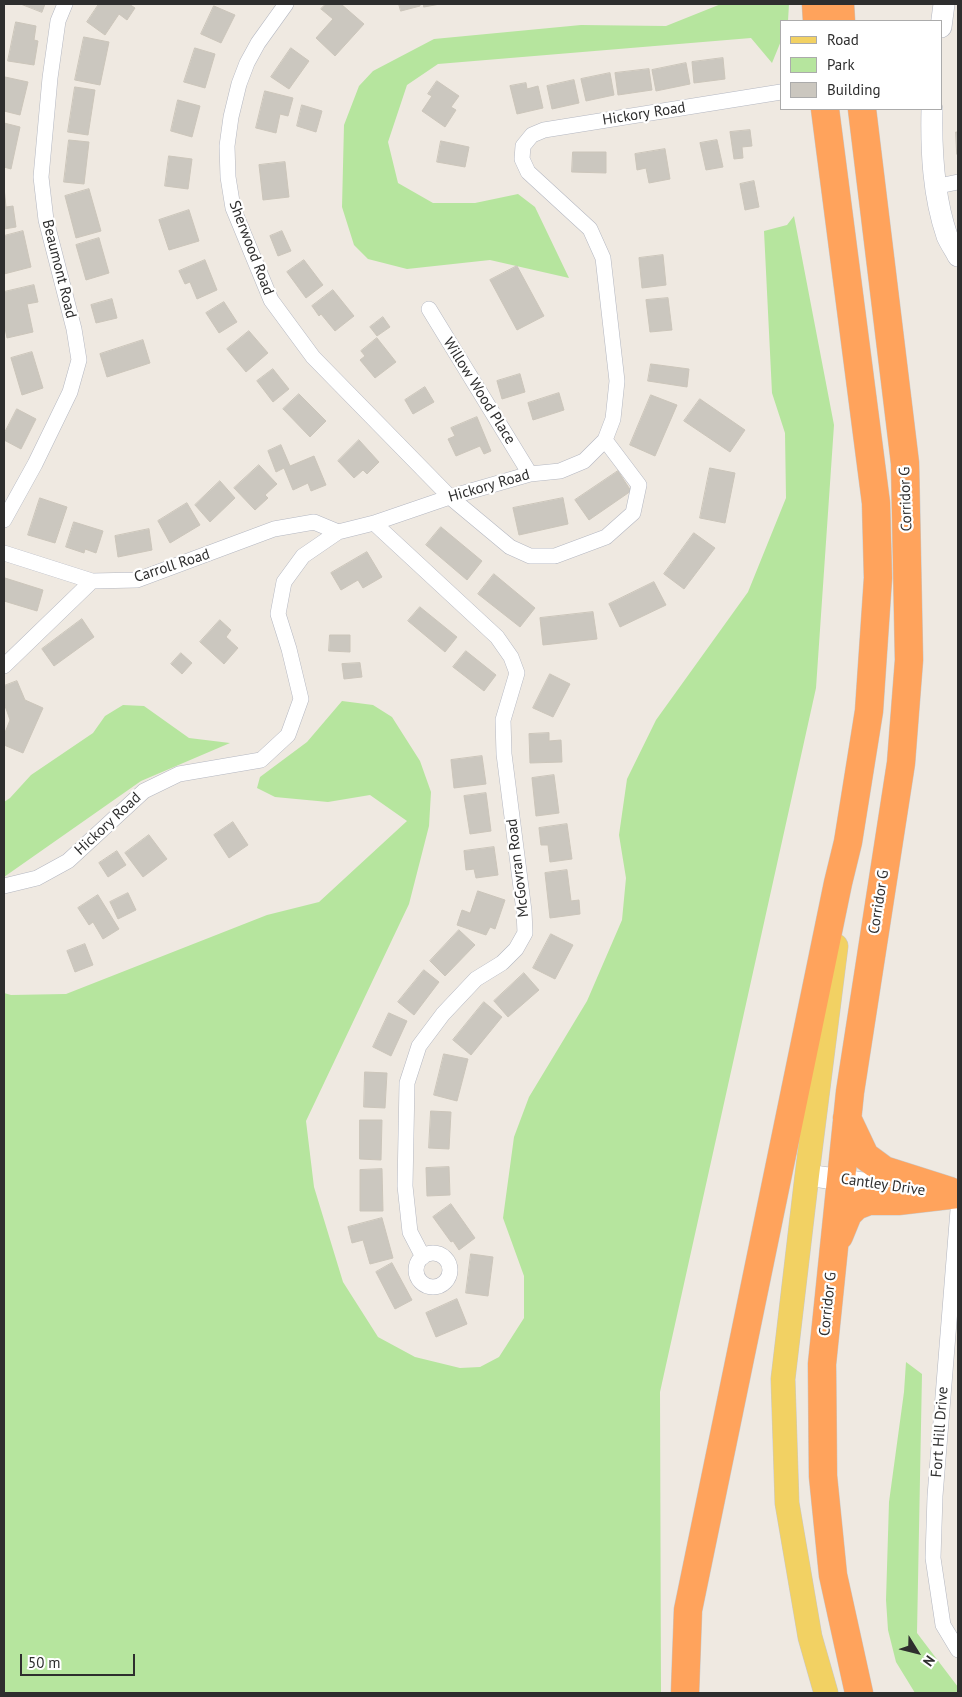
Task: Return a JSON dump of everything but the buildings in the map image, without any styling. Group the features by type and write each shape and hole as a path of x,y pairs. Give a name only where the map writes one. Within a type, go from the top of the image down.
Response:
{"highway":[{"path":"816,4 818,20"},
{"path":"840,4 841,20"},
{"path":"855,4 855,20"},
{"name":"Corridor G","path":"685,1693 688,1610 848,842 869,711 878,578 876,503 825,110"},
{"name":"Corridor G","path":"860,1693 833,1575 823,1476 822,1364 847,1118 901,763 909,660 905,463 862,110"},
{"path":"847,1118 865,1156 884,1170 958,1194"},
{"path":"831,1270 841,1228 848,1214 856,1206 869,1201 898,1201 958,1194"}],"main road":[{"path":"826,1693 810,1637 787,1493 783,1379 848,842"}],"street":[{"name":"Beaumont Road","path":"4,520 36,464 70,392 79,360 74,329 46,220 41,177 50,78 58,21 66,4"},
{"name":"Sherwood Road","path":"286,4 258,43 247,63 239,84 231,117 227,146 228,177 233,208 271,300 313,358 450,497 510,546 530,556 555,556 606,537 633,513 639,485 605,440"},
{"path":"942,20 944,4"},
{"name":"Hickory Road","path":"4,886 37,878 68,861 144,791 179,774 261,760 288,735 301,699 278,614 284,582 303,556 338,532 374,523 450,497 530,474 560,471 584,461 605,440 613,419 617,382 603,258 590,229 528,172 522,159 523,146 532,135 544,130 780,92"},
{"path":"932,110 931,132 934,187 947,237 958,256"},
{"path":"934,187 958,182"},
{"name":"Willow Wood Place","path":"429,309 530,474"},
{"name":"Carroll Road","path":"4,553 92,581 137,580 274,529 314,522 338,532"},
{"name":"McGovran Road","path":"374,523 497,637 511,656 517,673 503,720 504,754 524,911 525,933 516,949 502,963 476,980 443,1014 420,1046 407,1083 405,1186 410,1232 423,1257"},
{"path":"4,666 92,581"},
{"name":"Cantley Drive","path":"807,1175 904,1189 958,1194"},
{"name":"Fort Hill Drive","path":"958,1210 935,1496 933,1558 943,1625 958,1650"}],"green space":[{"path":"721,4 789,4 788,20 780,20 780,43 772,63 751,38 438,64 407,85 388,142 398,183 433,203 475,203 518,194 535,207 569,278 490,260 407,269 368,259 354,245 342,207 344,125 359,86 373,71 434,39 581,25 666,26"},
{"path":"794,216 834,425 816,688 660,1392 661,1693 4,1693 4,993 11,995 66,994 267,915 319,902 407,821 370,795 328,802 275,797 257,788 260,777 307,742 342,701 373,705 392,717 420,761 431,792 429,826 409,904 306,1121 314,1187 343,1282 378,1337 415,1357 460,1368 480,1367 499,1357 524,1318 524,1276 503,1218 514,1137 529,1097 587,1001 622,920 626,878 619,835 627,779 656,720 748,592 786,498 785,433 772,393 764,231 787,225"},
{"path":"123,705 144,706 189,738 230,743 141,781 4,877 4,802 31,775 93,733 105,716"},
{"path":"906,1362 922,1374 917,1633 958,1687 958,1693 915,1693 896,1662 888,1630 886,1600 889,1502 904,1392"}]}
